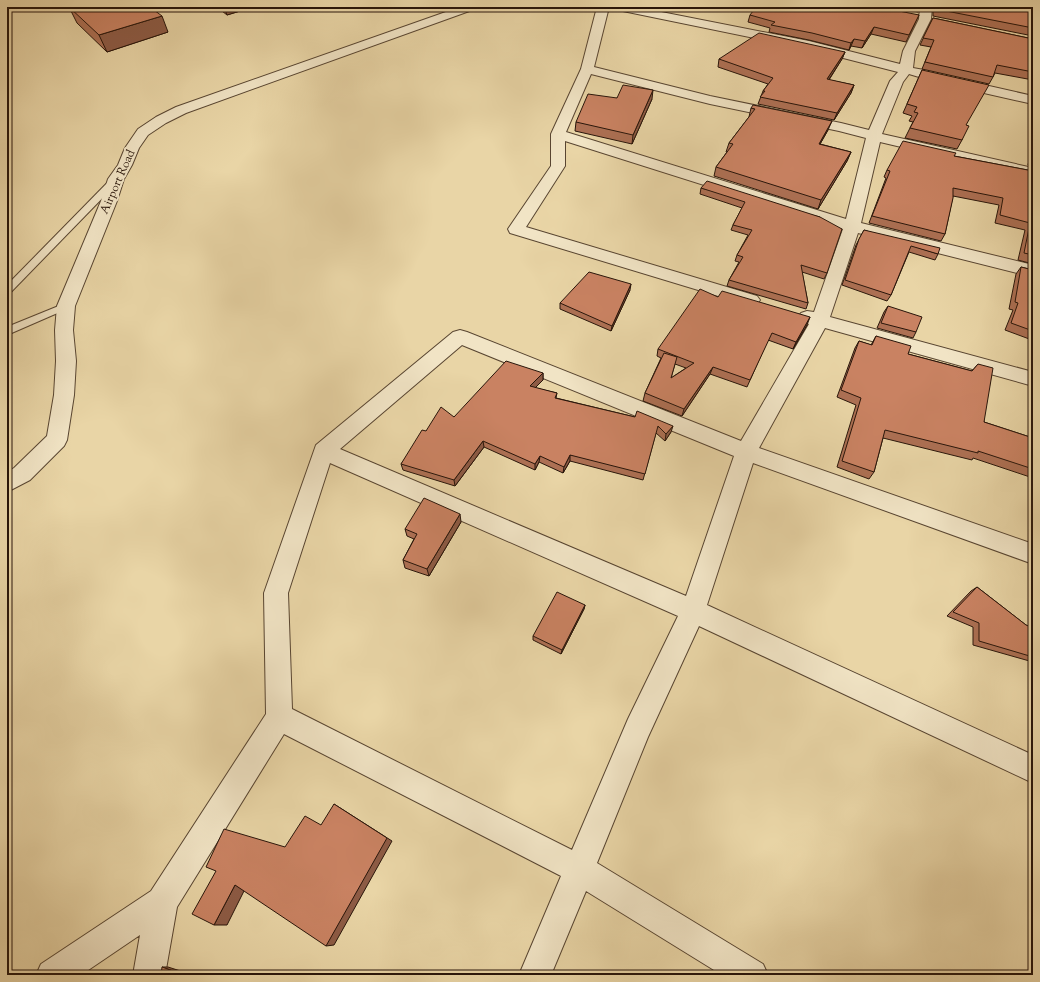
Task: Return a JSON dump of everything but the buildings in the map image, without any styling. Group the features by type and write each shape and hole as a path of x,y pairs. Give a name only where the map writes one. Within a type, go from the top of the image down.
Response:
{"street":[{"name":"Airport Road","path":"7,483 22,474 57,440 64,395 66,361 64,330 66,306 109,201 116,179 125,165 132,148 143,132 174,113 471,7"},
{"path":"603,7 587,70 558,134 558,166 516,229 768,305"},
{"path":"618,7 809,45 929,76"},
{"path":"535,975 638,729 693,611 746,452 820,321 852,226 874,136 897,81 906,70 909,51 926,16"},
{"path":"587,70 710,100 841,127 1033,173"},
{"path":"944,79 1033,100"},
{"path":"558,134 852,226 1033,271"},
{"path":"790,312 1033,379"},
{"path":"149,975 162,902 279,717 276,593 323,451 460,337 746,452 1033,554"},
{"path":"323,451 693,611 1033,769"},
{"path":"279,717 580,870 752,975"},
{"path":"52,975 162,902"}],"lane":[{"path":"7,291 116,179"},
{"path":"7,331 66,306"}]}
